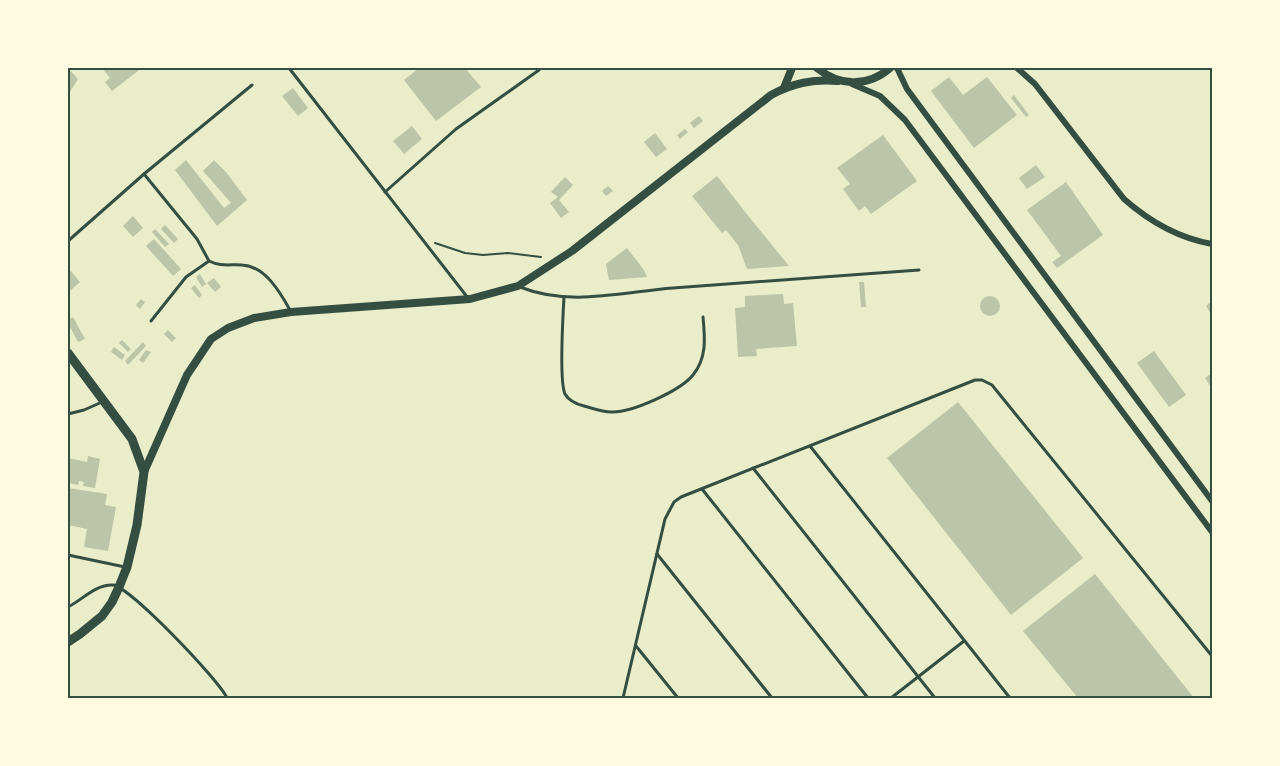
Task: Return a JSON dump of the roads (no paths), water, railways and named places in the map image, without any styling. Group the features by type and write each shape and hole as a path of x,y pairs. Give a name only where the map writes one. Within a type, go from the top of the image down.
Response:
{"main road":[{"path":"68,353 132,439 144,472 137,525 127,567 119,587 102,616 68,642"}],"street":[{"path":"784,88 792,68"},
{"path":"817,68 838,81"},
{"path":"852,84 867,81 890,68"},
{"path":"897,68 906,89 1212,501"},
{"path":"1017,68 1035,84 1124,199 1160,226 1179,235 1212,244"},
{"path":"144,472 187,375 211,339 228,328 254,318 291,312 470,299 518,286 572,251 771,95 784,88 810,81 838,81 852,84 880,96 905,120 1212,532"}],"lane":[{"path":"289,68 470,299"},
{"path":"385,192 456,129 539,70"},
{"path":"68,241 144,174 252,85"},
{"path":"144,174 197,239 209,261 216,265 241,264 256,269 279,291 291,312"},
{"path":"151,321 186,277 209,261"},
{"path":"518,286 539,295 580,298 668,288 919,270"},
{"path":"564,297 562,379 564,392 577,404 610,412 625,411 676,389 693,375 704,353 703,317"},
{"path":"622,699 665,519 674,502 681,497 975,380 992,385 1212,656"},
{"path":"68,414 104,401"},
{"path":"810,446 1010,699"},
{"path":"753,468 935,699"},
{"path":"702,489 868,699"},
{"path":"657,554 772,699"},
{"path":"68,555 127,567"},
{"path":"68,607 99,587 110,585 119,587 158,621 216,682 227,699"},
{"path":"891,699 964,641"},
{"path":"635,645 678,699"}]}
